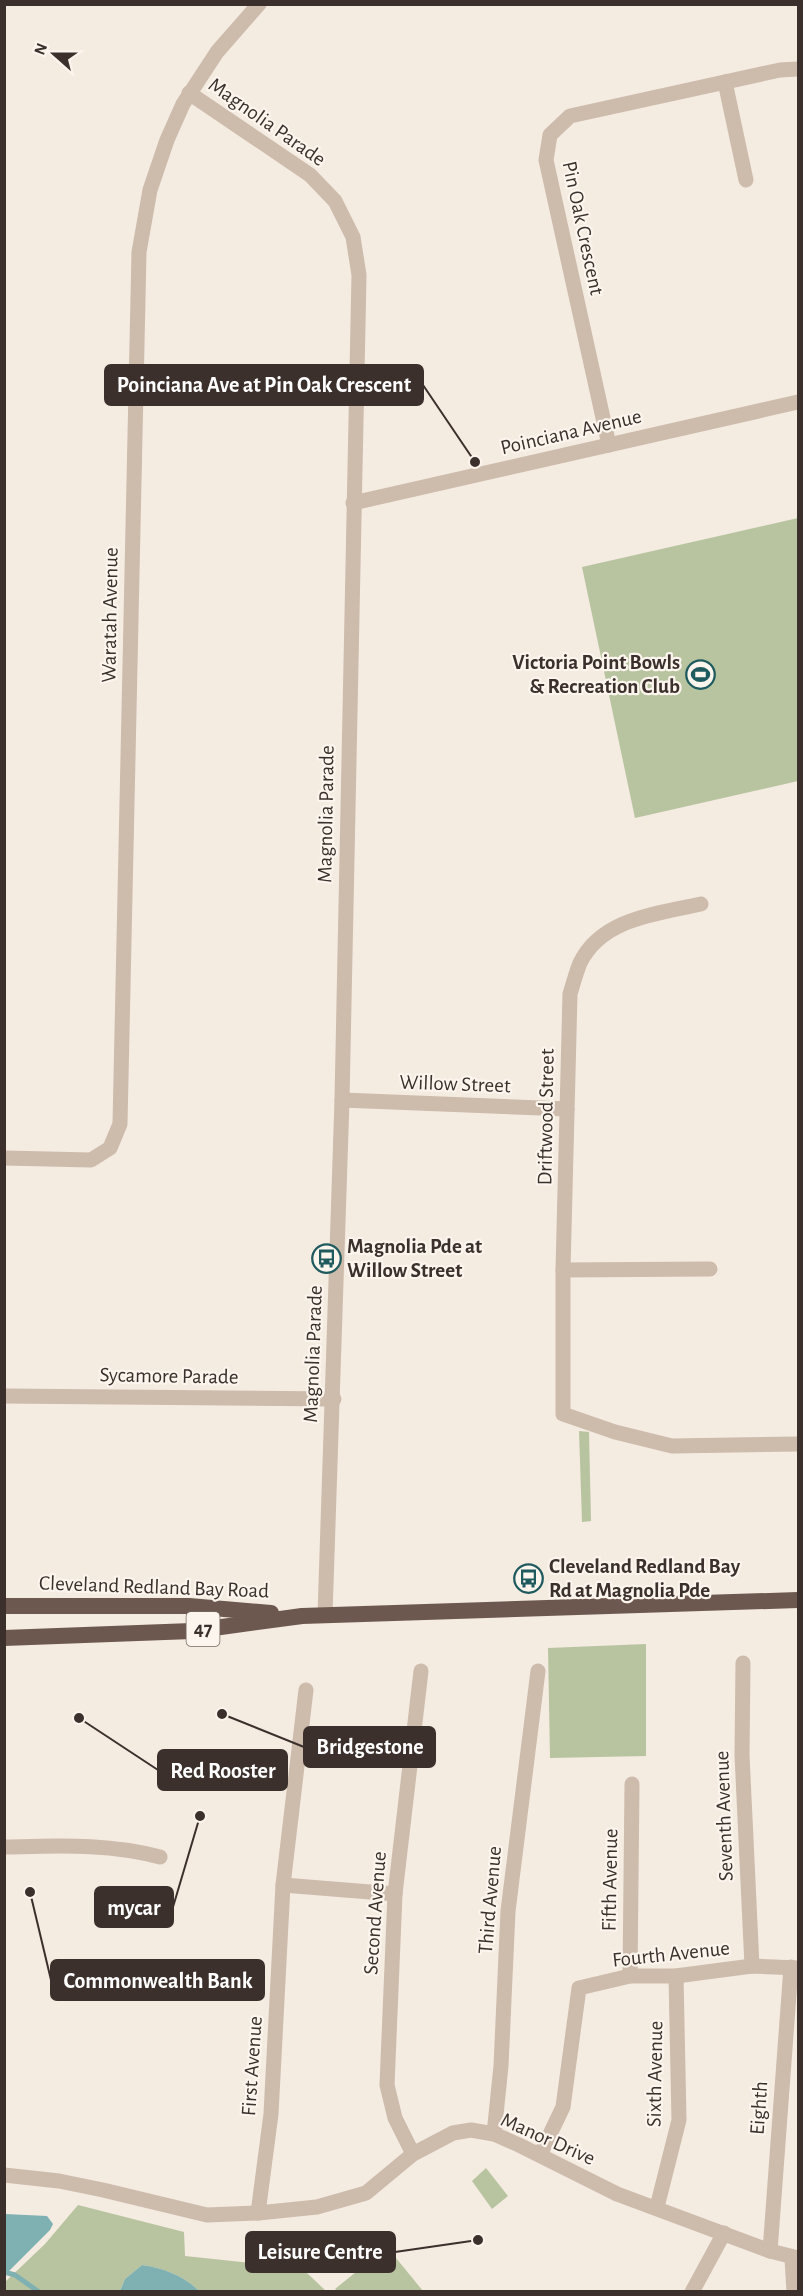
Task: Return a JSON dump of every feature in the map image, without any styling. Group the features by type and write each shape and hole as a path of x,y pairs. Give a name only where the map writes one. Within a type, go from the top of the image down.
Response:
{"highway":[{"name":"Cleveland Redland Bay Road","path":"4,1638 192,1630 302,1616 798,1600"},
{"name":"Cleveland Redland Bay Road","path":"4,1606 189,1606 302,1616"}],"street":[{"name":"Waratah Avenue","path":"4,1158 91,1160 110,1148 120,1124 139,252 150,190 167,140 189,93 217,52 259,4"},
{"name":"Pin Oak Crescent","path":"609,445 546,160 550,135 570,116 780,70 798,69"},
{"path":"725,82 746,180"},
{"name":"Magnolia Parade","path":"189,93 310,175 335,201 353,237 359,275 342,1100 334,1399 325,1615"},
{"name":"Poinciana Avenue","path":"353,503 798,402"},
{"name":"Driftwood Street","path":"700,904 628,921 599,938 581,963 570,994 563,1270 563,1414 615,1432 672,1446 798,1444"},
{"name":"Willow Street","path":"342,1100 567,1109"},
{"path":"563,1270 710,1269"},
{"name":"Sycamore Parade","path":"4,1396 334,1399"},
{"name":"Seventh Avenue","path":"743,1663 742,1755 752,1966"},
{"name":"Second Avenue","path":"413,2154 395,2118 387,2085 394,1894 421,1671"},
{"name":"Third Avenue","path":"494,2134 501,2066 508,1911 538,1671"},
{"name":"First Avenue","path":"258,2213 271,2114 283,1885 306,1690"},
{"name":"Fifth Avenue","path":"630,1976 632,1784"},
{"path":"4,1847 79,1845 132,1849 160,1857"},
{"path":"283,1885 394,1894"},
{"name":"Fourth Avenue","path":"540,2156 563,2107 579,1988 630,1976 676,1976 752,1966 795,1968"},
{"name":"Eighth","path":"770,2251 795,1968"},
{"name":"Sixth Avenue","path":"657,2207 679,2120 676,1976"},
{"name":"Manor Drive","path":"4,2175 59,2181 207,2215 258,2213 317,2207 366,2193 413,2154 453,2133 471,2130 494,2134 617,2194 770,2251 795,2258"},
{"path":"692,2292 724,2233"},
{"path":"794,2292 795,2258"}],"green space":[{"name":"Victoria Point Bowls & Recreation Club","path":"798,518 798,781 635,818 582,567"},
{"path":"579,1431 589,1432 591,1521 582,1522"},
{"path":"646,1644 646,1756 550,1758 548,1648"},
{"path":"486,2168 508,2196 492,2209 472,2181"},
{"path":"78,2205 184,2232 185,2256 260,2264 289,2256 326,2291 199,2291 187,2281 173,2274 142,2265 125,2279 120,2291 5,2292 5,2282 45,2244"},
{"path":"387,2247 423,2291 338,2291 335,2289"}],"water":[{"path":"5,2214 47,2216 53,2224 50,2230 5,2275"},
{"path":"142,2265 173,2274 187,2281 199,2291 120,2291 125,2279"}],"waterway":[{"path":"4,2272 15,2275 39,2292"}],"place":[{"name":"Poinciana Ave at Pin Oak Crescent","path":"475,462"},
{"name":"Victoria Point Bowls & Recreation Club","path":"701,674"},
{"name":"Magnolia Pde at Willow Street","path":"326,1258"},
{"name":"Cleveland Redland Bay Rd at Magnolia Pde","path":"528,1578"},
{"name":"Bridgestone","path":"222,1714"},
{"name":"Red Rooster","path":"79,1718"},
{"name":"mycar","path":"200,1816"},
{"name":"Commonwealth Bank","path":"30,1892"},
{"name":"Leisure Centre","path":"478,2240"}]}
